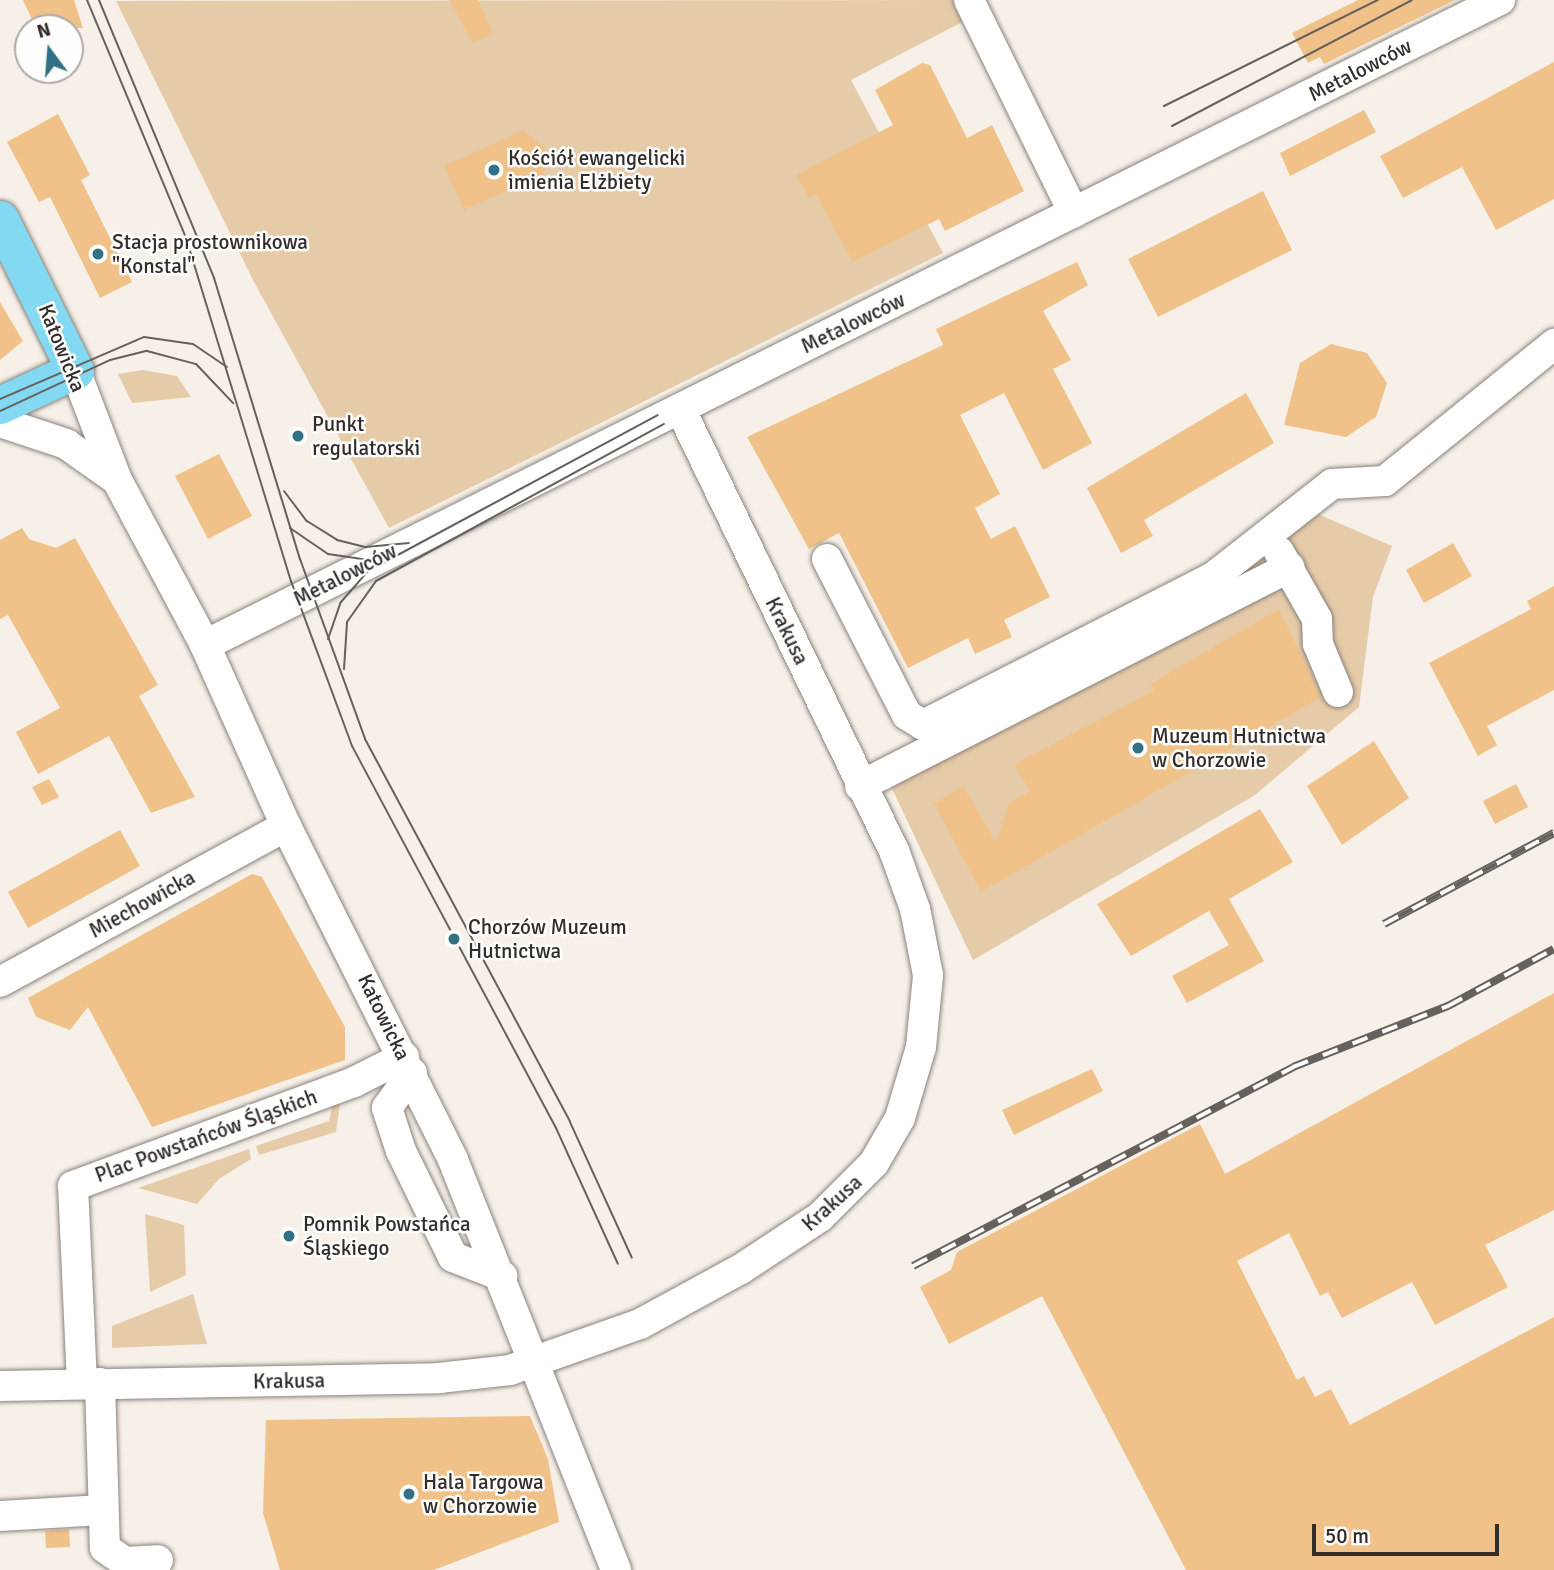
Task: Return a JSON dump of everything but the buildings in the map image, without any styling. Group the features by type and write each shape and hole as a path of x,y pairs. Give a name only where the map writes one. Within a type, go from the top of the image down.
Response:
{"main road":[{"name":"Katowicka","path":"0,219 75,370"},
{"path":"0,405 75,370"}],"street":[{"path":"969,0 1074,213"},
{"name":"Metalowców","path":"205,645 1500,0"},
{"path":"827,559 907,715 923,725 1212,578 1332,484 1385,481 1554,344"},
{"name":"Katowicka","path":"75,370 117,480 205,645 285,827 408,1065 502,1276 616,1570"},
{"name":"Krakusa","path":"0,1386 439,1378 537,1362 653,1317 791,1239 865,1172 900,1118 921,1047 929,975 899,864 680,409"},
{"name":"Katowicka","path":"0,422 66,444 117,480"},
{"path":"1266,535 1289,567 1317,619 1318,645 1338,692"},
{"path":"860,786 1289,567"},
{"name":"Miechowicka","path":"0,982 285,827"},
{"path":"408,1065 387,1108 401,1151 453,1257 502,1276"},
{"name":"Plac Powstańców Śląskich","path":"91,1383 73,1186 246,1121 408,1065"},
{"path":"91,1383 105,1548 114,1558 158,1560"},
{"path":"0,1516 100,1510"}],"shaded area":[{"path":"953,0 964,21 851,80 943,253 389,528 254,282 116,1"},
{"path":"143,370 177,376 191,397 132,403 118,374"},
{"path":"1313,512 1392,546 1373,597 1359,707 1255,795 973,960 879,761 1231,584"},
{"path":"341,1097 336,1132 259,1155 256,1146 329,1121 334,1098"},
{"path":"249,1149 251,1159 219,1179 197,1204 138,1188"},
{"path":"145,1214 184,1225 186,1275 150,1292"},
{"path":"193,1294 207,1344 112,1348 112,1326"}],"tram line":[{"path":"87,0 186,238 291,581 352,746 556,1128 618,1264"},
{"path":"99,0 214,278 300,559 365,739 570,1122 632,1258"},
{"path":"1164,106 1378,0"},
{"path":"1172,126 1412,0"},
{"path":"0,399 144,337 193,344 227,367"},
{"path":"0,411 110,360 147,351 196,364 233,403"},
{"path":"328,639 341,602 368,571 658,415"},
{"path":"344,669 347,622 376,581 664,424"},
{"path":"284,491 307,521 337,540 366,547 409,543"},
{"path":"290,528 328,554 382,562"}],"railway":[{"path":"1384,924 1554,833"},
{"path":"913,1266 1293,1067 1448,1006 1554,949"}],"place":[{"name":"Kościół ewangelicki imienia Elżbiety","path":"494,170"},
{"name":"Stacja prostownikowa \"Konstal\"","path":"98,254"},
{"name":"Punkt regulatorski","path":"298,436"},
{"name":"Muzeum Hutnictwa w Chorzowie","path":"1138,748"},
{"name":"Chorzów Muzeum Hutnictwa","path":"454,939"},
{"name":"Pomnik Powstańca Śląskiego","path":"289,1236"},
{"name":"Hala Targowa w Chorzowie","path":"409,1494"}]}
